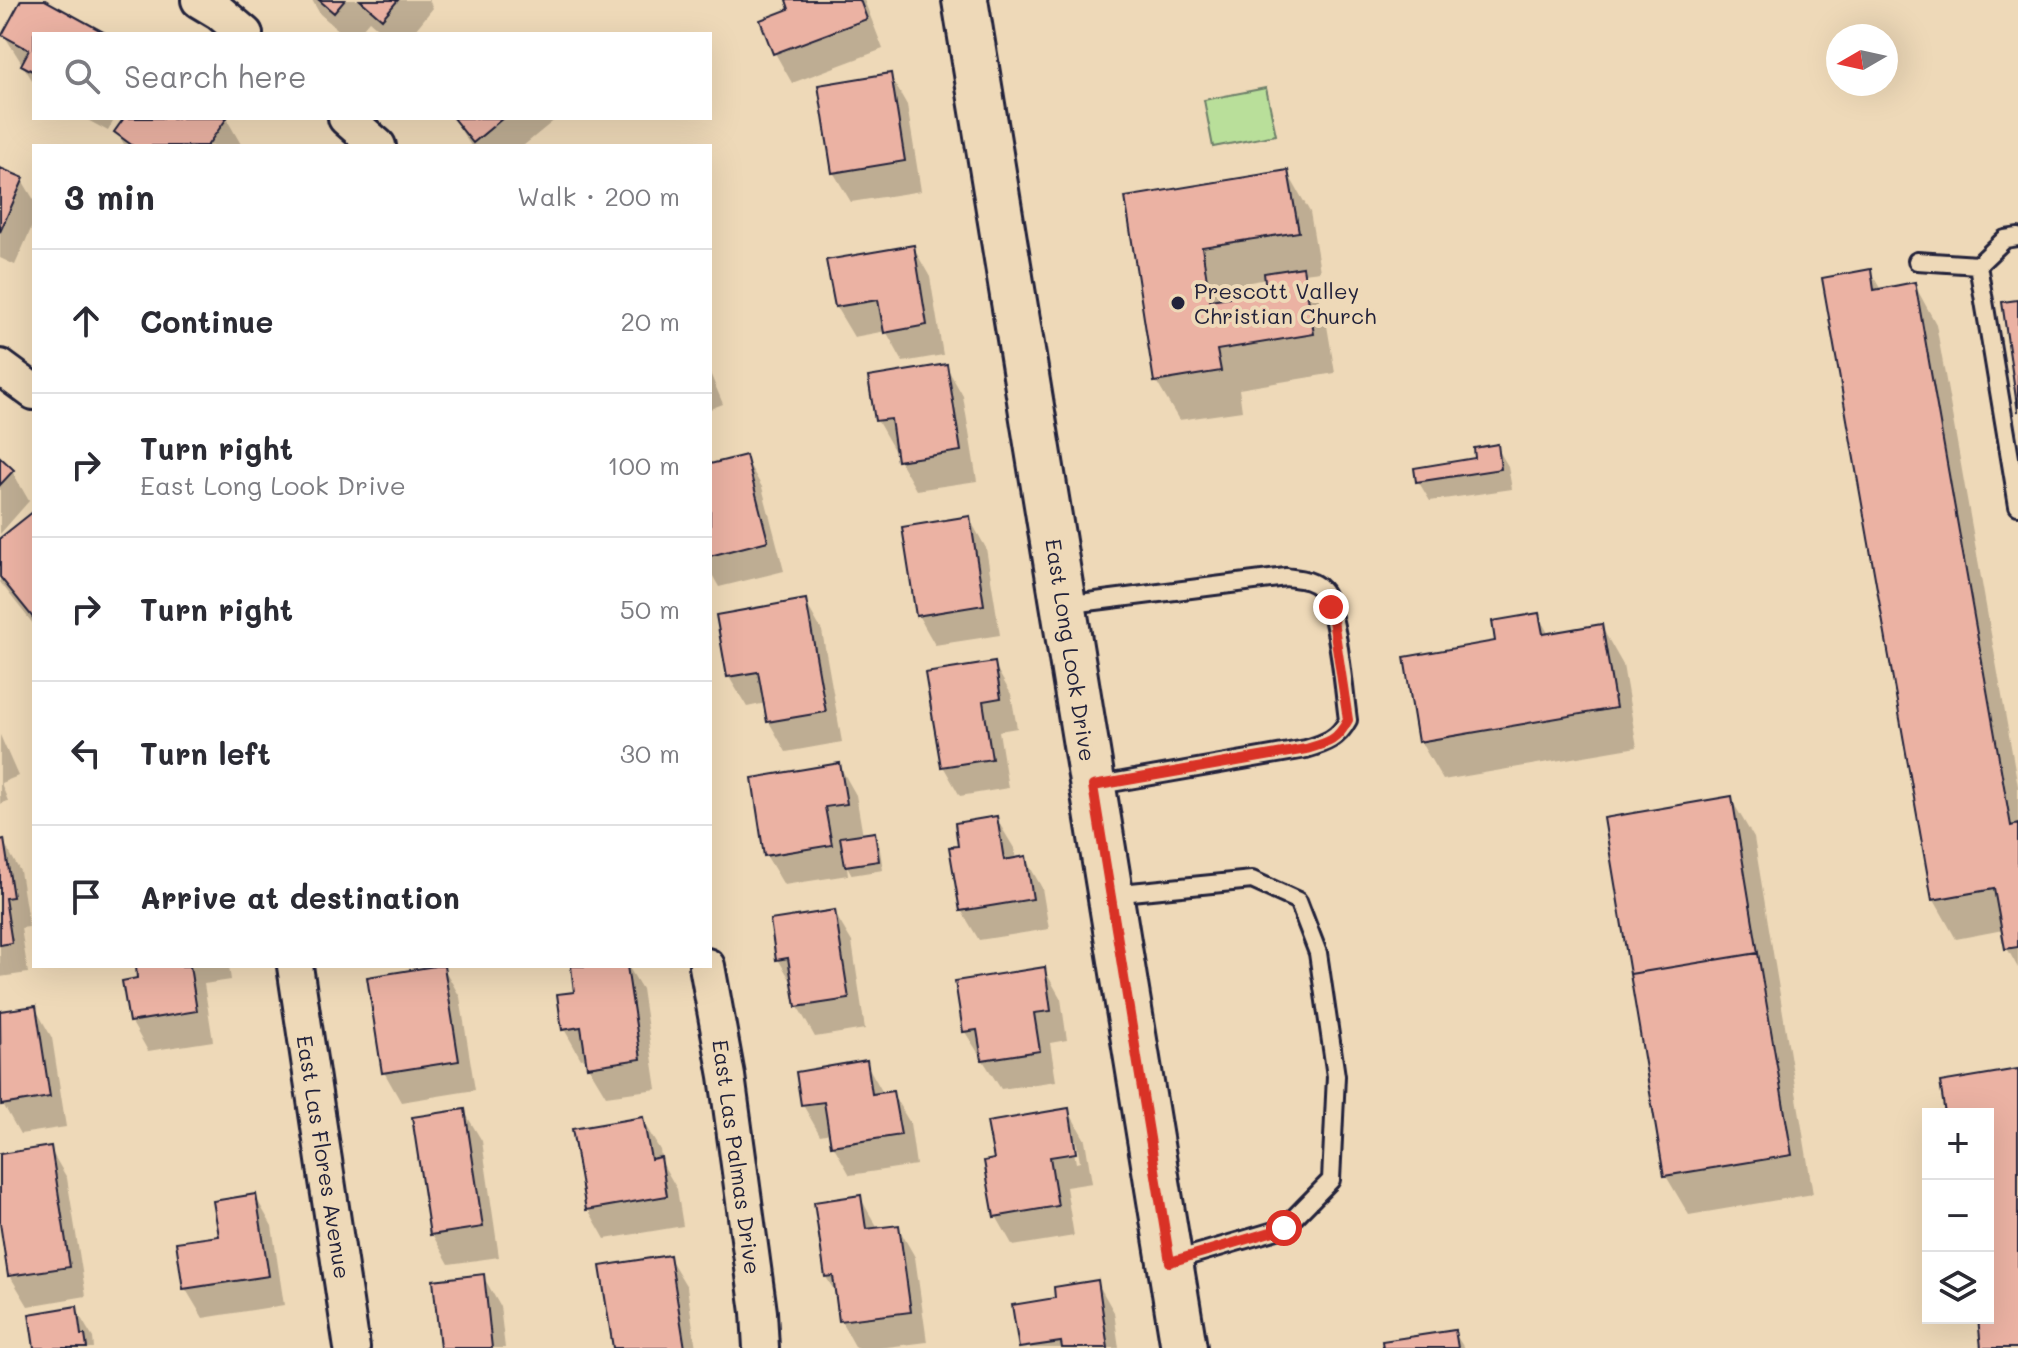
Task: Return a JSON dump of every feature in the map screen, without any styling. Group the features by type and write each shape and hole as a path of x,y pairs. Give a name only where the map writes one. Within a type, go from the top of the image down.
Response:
{"street":[{"path":"199,0 243,32"},
{"path":"947,0 979,91"},
{"name":"East Long Look Drive","path":"965,0 1184,1348"},
{"path":"348,120 376,144"},
{"path":"0,367 32,391"},
{"name":"East Las Flores Avenue","path":"295,968 352,1348"},
{"name":"East Las Palmas Drive","path":"707,968 727,1076 759,1312 761,1348"}],"lane":[{"path":"1917,261 1978,265 2005,239 2018,237"},
{"path":"1978,265 2018,506"},
{"path":"1063,605 1286,577 1308,581 1322,589 1331,607 1348,720 1340,734 1326,743 1306,749 1093,786"},
{"path":"1110,894 1252,880 1298,901 1318,953 1336,1076 1331,1180 1284,1228 1170,1262"}],"green space":[{"path":"1266,88 1276,135 1213,147 1204,100"}],"building":[{"path":"21,0 45,0 103,32 32,32 32,71 21,65 29,50 2,35"},
{"path":"319,0 345,0 334,13"},
{"path":"360,0 398,0 382,19"},
{"path":"786,0 860,0 867,19 773,54 760,20 789,9"},
{"path":"891,73 905,161 832,173 818,85"},
{"path":"123,120 226,120 208,144 130,144 114,132"},
{"path":"455,120 501,120 473,143"},
{"path":"0,168 24,178 0,232"},
{"path":"1288,170 1299,232 1202,247 1210,300 1266,291 1264,273 1303,267 1314,334 1217,350 1221,371 1154,382 1125,197"},
{"path":"914,245 927,325 884,333 878,300 835,307 826,260"},
{"path":"1871,269 1874,290 1915,282 2011,826 2018,824 2018,947 2005,949 1994,889 1932,900 1822,278"},
{"path":"2018,300 2018,412 2002,302"},
{"path":"947,364 961,451 897,461 891,419 875,421 868,377"},
{"path":"1498,444 1501,469 1416,482 1414,468 1475,458 1474,448"},
{"path":"746,455 768,541 712,555 712,464"},
{"path":"0,457 14,470 0,485"},
{"path":"32,513 32,617 0,577 0,538"},
{"path":"970,516 984,605 916,616 902,527"},
{"path":"806,599 826,712 767,722 758,672 727,677 716,615"},
{"path":"1539,613 1543,634 1602,624 1616,708 1418,742 1404,657 1495,641 1492,621"},
{"path":"995,662 1001,698 983,701 992,759 941,767 925,673"},
{"path":"840,763 847,804 825,807 832,845 764,856 752,778"},
{"path":"1732,796 1758,953 1630,974 1604,818"},
{"path":"997,816 1004,860 1026,856 1033,899 960,911 949,847 958,846 955,823"},
{"path":"875,832 879,861 845,866 840,837"},
{"path":"4,839 13,897 5,898 12,943 0,945 0,840"},
{"path":"835,910 849,999 796,1007 788,958 776,960 770,920"},
{"path":"1758,953 1792,1155 1664,1176 1630,974"},
{"path":"1045,967 1051,1011 1034,1013 1040,1051 982,1060 977,1030 963,1032 955,981"},
{"path":"136,968 190,968 197,1011 129,1022 122,981 137,978"},
{"path":"423,968 444,968 459,1061 382,1073 367,977"},
{"path":"571,968 627,968 641,1059 587,1067 581,1027 562,1030 557,994 574,992"},
{"path":"36,1006 50,1097 1,1105 0,1011"},
{"path":"867,1060 872,1094 893,1091 901,1135 831,1146 824,1102 801,1105 796,1072"},
{"path":"2018,1069 2018,1348 1981,1348 1979,1324 1994,1324 1994,1108 1944,1108 1940,1082"},
{"path":"1069,1108 1076,1153 1050,1157 1058,1206 994,1217 984,1161 994,1159 987,1122"},
{"path":"465,1109 483,1227 430,1235 412,1117"},
{"path":"643,1117 651,1159 661,1157 667,1196 586,1210 572,1129"},
{"path":"51,1146 70,1267 8,1276 0,1223 0,1154"},
{"path":"256,1194 269,1276 183,1289 176,1242 219,1236 213,1201"},
{"path":"861,1195 866,1229 899,1225 911,1312 839,1321 833,1276 825,1277 814,1202"},
{"path":"670,1255 685,1348 613,1348 600,1266"},
{"path":"484,1274 492,1348 440,1348 433,1280"},
{"path":"1098,1280 1108,1348 1062,1348 1061,1342 1019,1348 1012,1305 1055,1298 1054,1287"},
{"path":"77,1306 81,1335 85,1335 87,1348 34,1348 29,1314"},
{"path":"1455,1330 1458,1348 1383,1348 1382,1341"}],"place":[{"name":"Prescott Valley Christian Church","path":"1178,303"}],"route":[{"path":"1284,1228 1170,1262 1093,786 1306,749 1326,743 1340,734 1348,720 1331,607"}]}
